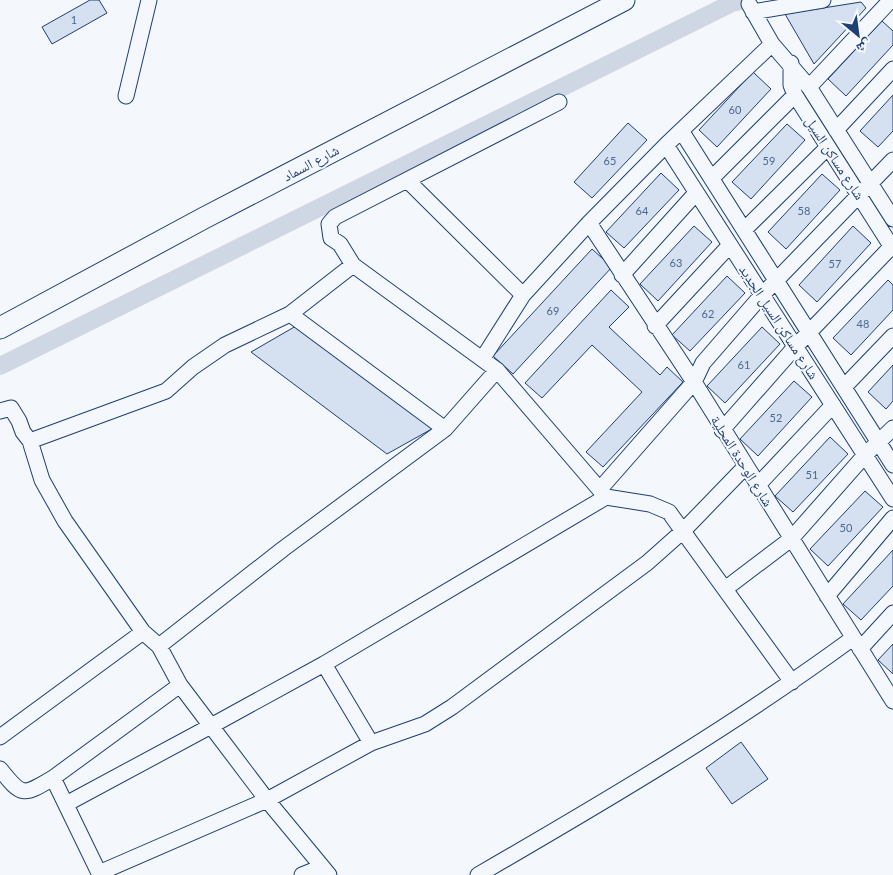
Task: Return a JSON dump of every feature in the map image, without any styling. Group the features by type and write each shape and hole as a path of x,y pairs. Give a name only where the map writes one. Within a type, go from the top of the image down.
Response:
{"street":[{"path":"126,96 149,0"},
{"name":"شارع السماد","path":"0,328 213,214 624,0"},
{"name":"شارع مساكن السيل","path":"823,0 751,8 772,44 791,63 795,73 809,87 893,219"},
{"path":"809,87 889,4"},
{"path":"483,358 523,295 589,223 666,145 682,132 772,44"},
{"name":"شارع مساكن السيل","path":"791,63 790,85 795,95 893,247"},
{"path":"836,130 893,69"},
{"path":"712,178 795,95"},
{"path":"559,102 406,180 331,221 328,229 331,238 340,244 353,265 497,370 603,493 660,507 668,512 792,682"},
{"name":"شارع مساكن السيل الجديد","path":"682,132 893,465"},
{"name":"شارع مساكن السيل الجديد","path":"666,145 893,499"},
{"path":"744,230 828,147"},
{"path":"66,804 324,664 603,493 694,382 703,363 762,296 893,160"},
{"path":"406,180 523,295"},
{"path":"622,275 696,193"},
{"name":"شارع الوحدة المحلية","path":"589,223 655,326 694,382 722,430 893,701"},
{"path":"655,326 730,245"},
{"path":"722,430 795,347 810,334 893,247"},
{"path":"30,441 166,391 193,367 225,345 290,314 353,265"},
{"path":"290,314 445,429"},
{"path":"844,387 893,336"},
{"path":"159,646 291,543 445,429 497,370"},
{"path":"757,486 832,405"},
{"path":"0,410 11,408 20,421 23,432 30,441 42,480 65,521 143,632 159,646 180,684 211,726 267,800 326,871"},
{"path":"724,589 791,539 865,455 893,428"},
{"path":"53,778 99,874 267,800 371,743 425,724 452,707 647,563 683,531 746,467"},
{"path":"827,596 893,518"},
{"path":"478,875 634,784 792,682 857,644 893,613"},
{"path":"0,737 143,632"},
{"path":"324,664 371,743"},
{"path":"0,769 15,788 21,791 33,790 53,778 180,684"},
{"path":"302,875 326,871"}],"building":[{"path":"90,0 99,0 107,13 52,44 42,27"},
{"path":"861,2 866,8 814,64 785,14"},
{"path":"882,21 893,31 893,45 846,96 828,79"},
{"path":"753,72 771,89 717,147 699,130"},
{"path":"893,95 893,131 878,147 860,131"},
{"path":"628,123 647,140 592,198 574,182"},
{"path":"787,124 805,140 751,199 732,182"},
{"path":"661,173 679,190 624,248 606,232"},
{"path":"822,174 840,190 786,249 768,232"},
{"path":"694,226 712,242 658,301 640,284"},
{"path":"853,226 871,243 817,302 799,285"},
{"path":"592,249 612,267 513,374 493,356"},
{"path":"727,276 745,293 690,351 672,335"},
{"path":"888,280 893,285 893,310 851,355 833,338"},
{"path":"611,290 629,307 609,327 660,375 667,367 683,382 603,467 586,452 642,392 592,345 542,398 525,383"},
{"path":"296,326 437,426 387,454 251,352"},
{"path":"762,327 780,344 725,403 707,386"},
{"path":"893,365 893,401 886,409 868,392"},
{"path":"794,381 812,397 758,456 740,439"},
{"path":"830,437 848,454 793,512 775,496"},
{"path":"865,491 883,507 828,566 810,549"},
{"path":"893,550 893,586 861,620 843,604"},
{"path":"893,644 893,674 878,660"},
{"path":"741,742 768,779 732,804 706,768"}],"waterway":[{"path":"0,366 732,3 745,0"}]}
